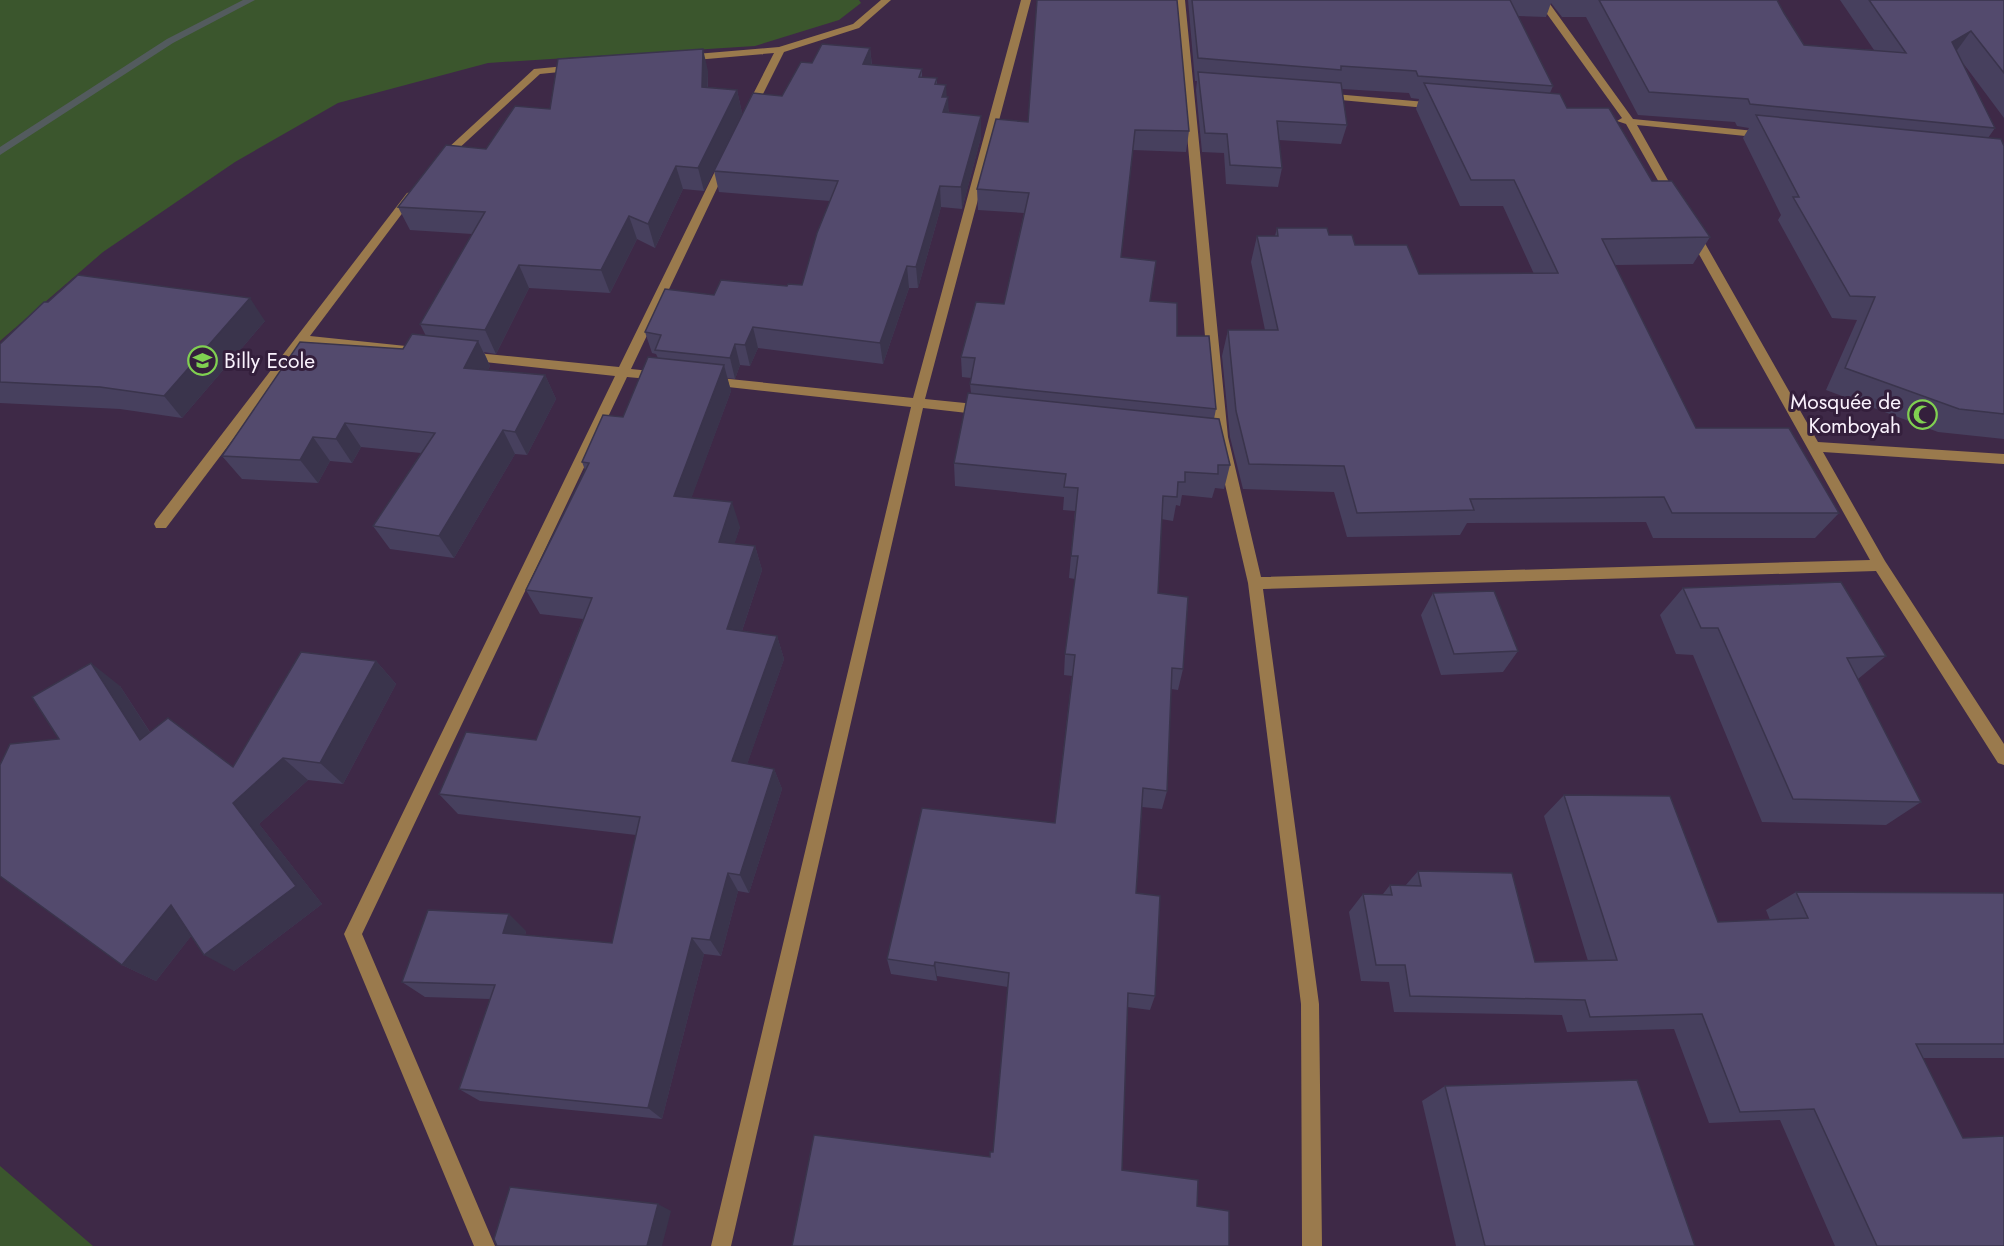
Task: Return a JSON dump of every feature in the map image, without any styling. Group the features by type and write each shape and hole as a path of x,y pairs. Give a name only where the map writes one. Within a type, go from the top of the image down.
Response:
{"street":[{"path":"676,59 780,50 856,26 886,0"},
{"path":"721,1246 918,403 1026,0"},
{"path":"1180,0 1193,86 1215,436 1255,582 1310,1004 1312,1246"},
{"path":"1542,0 1629,122 1816,447 1880,565 2004,758"},
{"path":"743,125 780,50"},
{"path":"432,167 537,71 583,67"},
{"path":"1306,95 1450,107"},
{"path":"1605,120 1782,137"},
{"path":"485,1246 353,934 732,147"},
{"path":"161,524 418,186"},
{"path":"302,339 420,351"},
{"path":"456,355 669,377"},
{"path":"693,380 999,412"},
{"path":"1816,447 2004,459"},
{"path":"1255,582 1880,565"}],"green space":[{"path":"0,0 859,0 861,3 839,20 755,46 488,63 338,103 235,162 103,252 0,341"},
{"path":"0,1166 93,1246 0,1246"}],"building":[{"path":"1037,0 1177,0 1189,131 1135,130 1121,257 1156,261 1150,301 1177,303 1177,336 1209,336 1216,409 970,384 975,358 961,357 976,302 1004,304 1029,193 977,189 996,119 1028,122"},
{"path":"1192,0 1510,0 1553,86 1418,76 1416,71 1341,66 1341,70 1198,58"},
{"path":"1599,0 1777,0 1804,45 1906,53 1869,0 2004,0 2004,73 1971,31 1952,42 1995,128 1750,104 1748,99 1649,92"},
{"path":"822,44 870,48 863,64 922,69 919,77 937,78 935,84 946,85 942,97 948,97 943,112 981,116 961,187 940,186 916,267 907,266 880,343 753,327 745,345 735,344 730,358 655,350 661,335 645,332 665,289 714,295 721,280 787,286 788,284 802,285 817,233 838,181 714,171 753,93 782,96 801,62 812,63"},
{"path":"703,49 702,87 737,90 698,168 676,166 648,224 629,216 601,270 519,265 485,330 420,324 485,212 398,207 446,145 486,149 515,106 550,109 558,59"},
{"path":"1198,72 1341,83 1347,125 1277,121 1282,168 1230,165 1227,134 1205,133"},
{"path":"1424,83 1560,94 1567,108 1609,108 1652,181 1672,181 1710,237 1602,239 1696,428 1789,428 1839,513 1672,513 1664,497 1470,499 1474,510 1357,513 1344,466 1249,464 1236,411 1228,330 1278,330 1257,236 1278,236 1277,228 1327,228 1329,235 1352,235 1355,245 1407,245 1419,274 1558,273 1514,180 1471,180"},
{"path":"1756,115 2001,139 2004,146 2004,414 1959,409 1845,368 1875,297 1850,296 1793,197 1799,197"},
{"path":"78,275 250,298 164,396 100,387 0,382 0,344 44,302 48,302"},
{"path":"412,334 478,341 464,368 545,375 515,432 503,430 439,536 373,526 435,433 345,423 336,439 313,437 300,460 222,456 300,342 403,349"},
{"path":"648,357 724,365 674,496 732,502 719,542 755,546 727,629 777,636 732,761 774,769 740,875 728,873 710,940 692,938 648,1108 459,1089 495,985 402,982 428,910 509,914 503,933 612,943 640,817 439,794 466,732 536,740 592,598 526,590 589,463 582,462 603,415 623,417"},
{"path":"968,393 1219,419 1230,465 1218,465 1218,474 1185,472 1185,482 1178,482 1177,497 1163,496 1158,593 1188,597 1183,669 1172,668 1167,791 1143,788 1136,893 1160,896 1155,996 1128,993 1122,1170 1198,1180 1197,1206 1229,1211 1229,1246 792,1246 814,1135 990,1157 990,1152 993,1152 1009,973 935,962 934,966 887,959 922,808 1055,823 1075,655 1065,654 1078,556 1071,556 1078,488 1064,487 1066,474 954,463"},
{"path":"1841,582 1886,656 1847,658 1921,802 1793,799 1718,628 1701,628 1683,588"},
{"path":"1494,591 1518,651 1454,654 1433,593"},
{"path":"301,652 376,661 320,763 283,758 233,803 296,886 204,955 171,905 122,965 0,876 0,765 10,744 59,739 32,697 91,663 140,740 168,718 233,767"},
{"path":"1564,795 1670,796 1718,922 1808,918 1796,892 2004,893 2004,1044 1916,1044 1963,1138 2004,1136 2004,1246 1877,1246 1814,1109 1740,1112 1702,1014 1590,1017 1585,1000 1410,996 1405,965 1376,965 1363,894 1392,895 1390,885 1421,886 1418,871 1512,873 1535,962 1617,960"},
{"path":"1637,1080 1695,1246 1485,1246 1445,1086"},
{"path":"510,1187 658,1204 647,1246 497,1246 494,1239"}],"waterway":[{"path":"0,152 170,41 250,0"}],"place":[{"name":"Billy Ecole","path":"203,361"},
{"name":"Mosquée de Komboyah","path":"1922,414"}]}
